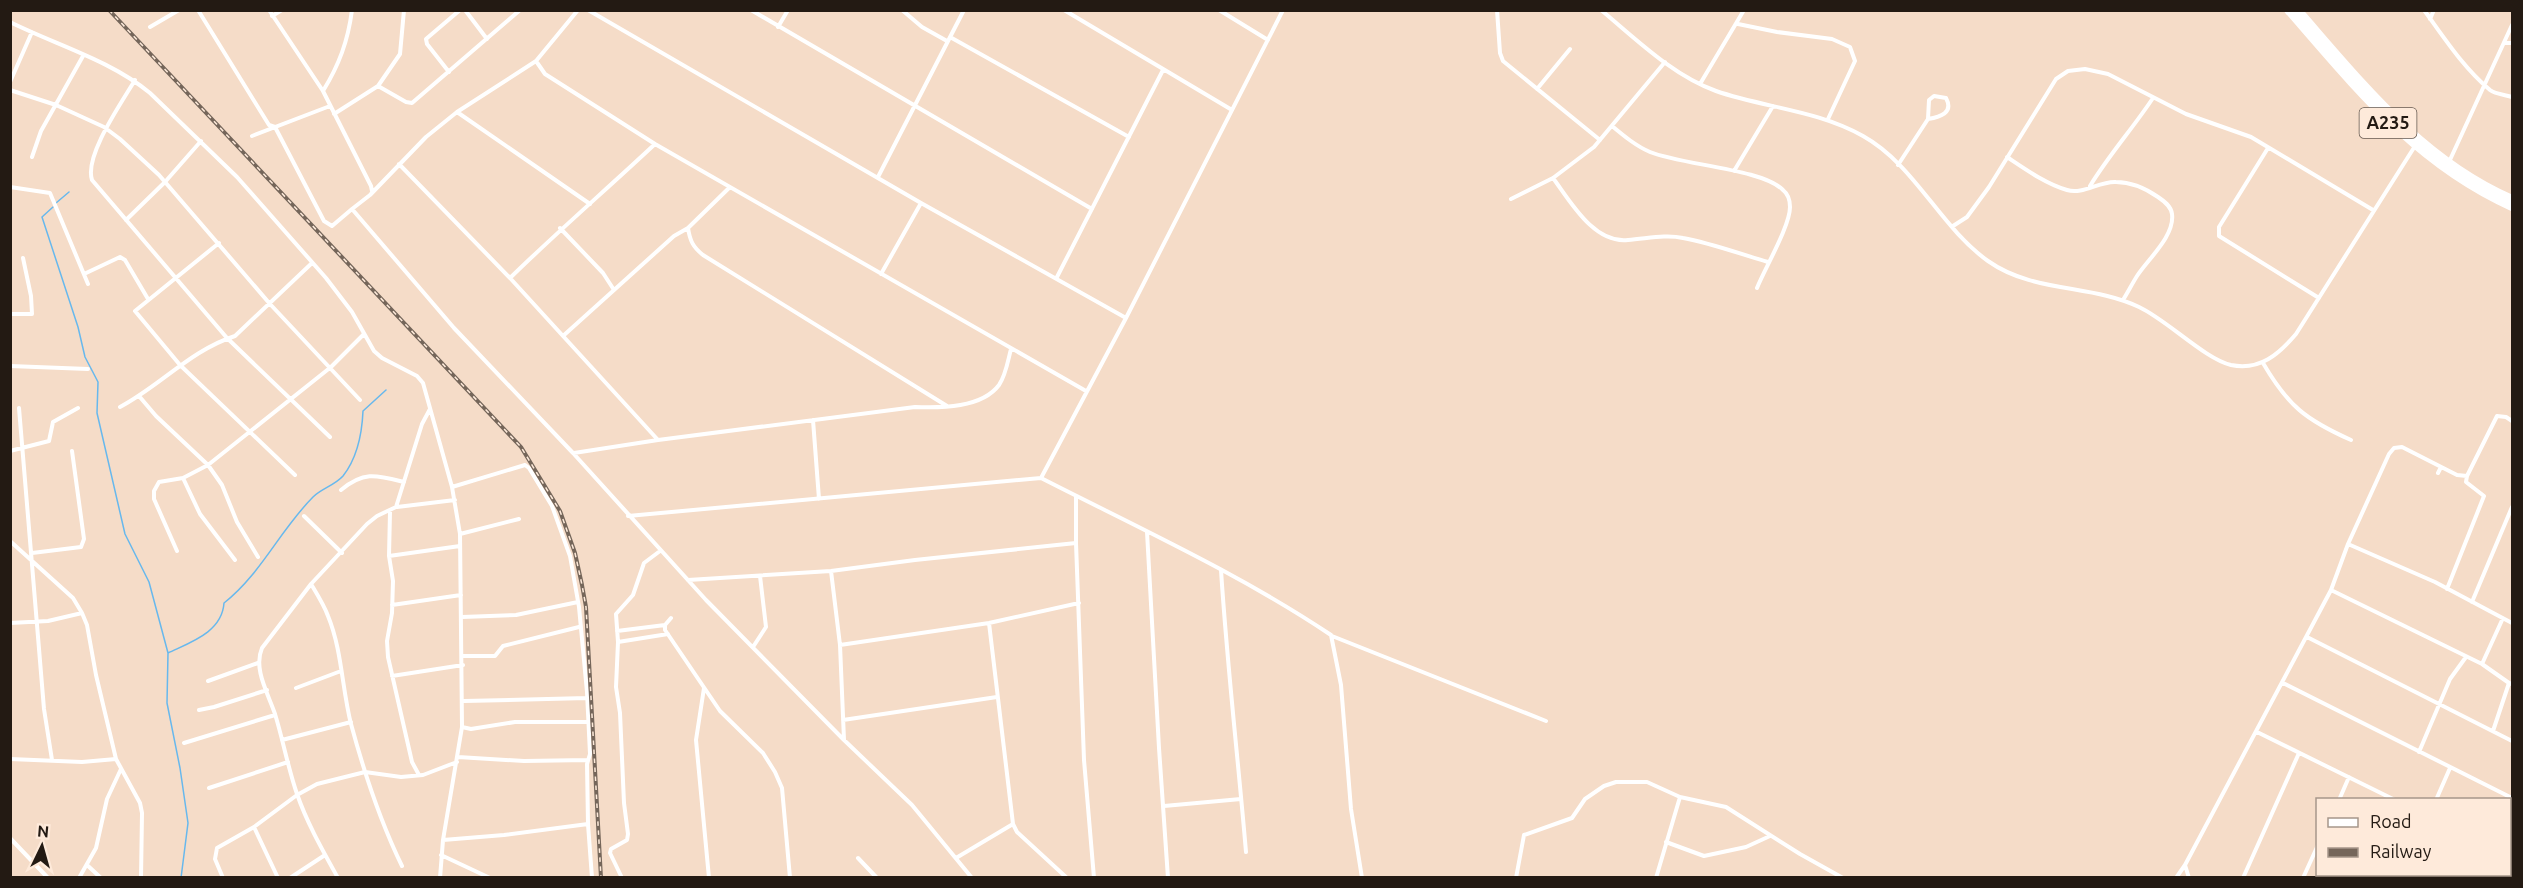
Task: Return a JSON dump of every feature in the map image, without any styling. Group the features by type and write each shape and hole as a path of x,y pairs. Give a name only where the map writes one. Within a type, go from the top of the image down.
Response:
{"highway":[{"name":"A235","path":"2288,10 2371,105 2415,146 2463,181 2512,207"},
{"name":"A235","path":"2298,10 2383,106 2413,134 2448,163 2512,199"}],"street":[{"path":"150,27 179,10"},
{"path":"198,10 269,125 275,127 327,224 332,226 372,191 426,137 457,112 536,61 578,10"},
{"path":"269,10 323,92 372,191"},
{"path":"272,16 282,10"},
{"path":"323,92 336,70 348,37 352,10"},
{"path":"334,114 378,86 400,54 404,10"},
{"path":"448,72 427,44 426,39 460,10"},
{"path":"465,10 487,39"},
{"path":"378,86 410,104 520,10"},
{"path":"588,10 921,203 1057,277 1126,318"},
{"path":"751,10 1092,209"},
{"path":"778,27 788,10"},
{"path":"902,10 922,27 1129,137"},
{"path":"878,177 964,10"},
{"path":"1064,10 1232,110"},
{"path":"1219,10 1268,40"},
{"path":"1041,478 1126,318 1283,10"},
{"path":"1497,10 1500,53 1503,61 1600,141"},
{"path":"1601,10 1665,62 1700,84 1731,96 1828,119 1868,139 1898,165 1987,260 2016,277 2123,300 2141,308 2212,356 2230,365 2248,366 2263,363 2284,348 2296,334 2415,146"},
{"path":"1700,84 1738,24 1744,10"},
{"path":"2424,10 2460,62 2491,91 2512,97"},
{"path":"2430,19 2434,10"},
{"path":"10,22 135,80 237,177 352,312 374,351 382,358 417,376 423,383 452,487 460,534 464,701 462,728 443,840 440,878"},
{"path":"1738,24 1832,39 1850,46 1855,61 1828,119"},
{"path":"2448,163 2504,43 2511,33 2512,25"},
{"path":"10,82 32,32"},
{"path":"2504,43 2512,43"},
{"path":"1537,89 1570,50"},
{"path":"32,157 41,131 83,56"},
{"path":"536,61 545,74 655,144 1086,391"},
{"path":"1511,199 1552,178 1587,153 1600,141 1665,62"},
{"path":"1953,226 1967,217 1989,187 2056,79 2068,71 2085,69 2108,74 2212,125 2251,137 2373,210"},
{"path":"1057,277 1163,70"},
{"path":"135,80 106,128 90,173 92,180 174,279 227,338 330,437"},
{"path":"10,90 56,105 106,128 165,182 270,304 360,400"},
{"path":"1898,165 1928,119 1929,100 1934,96 1946,98 1949,104 1944,115 1928,119"},
{"path":"2089,187 2109,154 2133,127 2153,98"},
{"path":"252,136 330,106"},
{"path":"1734,171 1773,106"},
{"path":"457,112 591,204"},
{"path":"1612,126 1650,152 1770,181 1783,189 1788,196 1788,219 1757,288"},
{"path":"126,220 165,182 201,141"},
{"path":"510,278 560,228 591,204 655,144"},
{"path":"2268,148 2219,227 2219,237 2319,298"},
{"path":"2007,157 2031,173 2066,190 2078,192 2112,181 2131,183 2165,201 2172,211 2172,222 2159,249 2138,275 2123,300"},
{"path":"399,164 510,278 658,440"},
{"path":"1552,178 1597,230 1611,239 1624,241 1662,236 1682,237 1768,262"},
{"path":"10,186 50,193 88,284"},
{"path":"563,336 674,236 687,228 730,187"},
{"path":"880,274 921,203"},
{"path":"352,209 454,328 573,453 660,551 844,740 912,805 972,878"},
{"path":"560,228 603,273 614,290"},
{"path":"687,228 690,241 704,255 947,406"},
{"path":"219,243 135,311 180,365 295,475"},
{"path":"84,274 120,257 125,260 148,299"},
{"path":"10,314 32,314 24,258"},
{"path":"120,407 139,396 180,365 227,338 235,336 312,263"},
{"path":"177,552 154,500 154,491 159,483 183,478 208,465 331,367 364,334"},
{"path":"573,453 658,440 976,401 990,394 1000,383 1011,349"},
{"path":"2263,363 2294,407 2323,428 2351,440"},
{"path":"10,366 88,369"},
{"path":"139,396 156,416 208,465 222,485 237,522 258,557"},
{"path":"19,408 44,709 52,760"},
{"path":"10,451 49,441 53,422 78,408"},
{"path":"338,878 297,795 258,663 262,648 311,584 367,524 377,516 390,512 396,507 422,424 430,408"},
{"path":"2447,589 2484,496 2466,482 2467,476 2497,416 2506,417 2512,421"},
{"path":"813,420 819,499"},
{"path":"2176,878 2257,732 2331,590 2369,495 2394,448 2402,447 2457,475 2467,476"},
{"path":"32,553 81,547 83,544 72,451"},
{"path":"452,487 522,464 529,468 554,512 570,556 578,602 587,698 588,825 592,878"},
{"path":"2438,473 2441,467"},
{"path":"341,490 352,481 369,475 404,482"},
{"path":"183,478 200,514 236,560"},
{"path":"628,516 1041,478 1221,569 1331,635 1546,721"},
{"path":"1076,496 1084,760 1094,878"},
{"path":"396,507 454,500"},
{"path":"2472,602 2512,507"},
{"path":"390,512 389,556 393,581 387,641 392,676 412,762 419,775"},
{"path":"304,516 342,553"},
{"path":"460,534 519,519"},
{"path":"1147,532 1168,878"},
{"path":"10,542 73,597 82,612 87,625 116,759 140,803 142,813 141,878"},
{"path":"688,580 831,571 1076,543"},
{"path":"2348,544 2447,589 2512,622"},
{"path":"389,556 460,546"},
{"path":"622,878 610,853 611,849 627,840 628,834 624,803 620,713 616,687 618,642 616,615 633,595 644,563 660,551"},
{"path":"1221,569 1228,679 1246,852"},
{"path":"831,571 840,645 844,740"},
{"path":"753,647 766,627 760,576"},
{"path":"311,584 328,616 337,644 351,722 365,772 390,842 402,866"},
{"path":"2331,590 2482,664 2511,684 2493,731"},
{"path":"392,605 461,595"},
{"path":"462,617 516,615 578,602"},
{"path":"840,645 989,623 1079,603"},
{"path":"10,623 48,621 82,612"},
{"path":"617,631 665,625 671,618"},
{"path":"2482,664 2503,618"},
{"path":"989,623 1013,824 1017,832 1067,878"},
{"path":"665,625 668,634 720,711 763,753 775,772 782,788 790,878"},
{"path":"463,656 495,656 503,646 579,627"},
{"path":"618,642 668,634"},
{"path":"1331,635 1341,685 1351,809 1362,878"},
{"path":"2307,637 2512,741"},
{"path":"2419,752 2450,679 2466,657"},
{"path":"208,681 258,663"},
{"path":"392,676 463,665"},
{"path":"296,688 341,671"},
{"path":"2283,683 2512,798"},
{"path":"704,688 696,740 709,878"},
{"path":"199,710 214,708 267,690"},
{"path":"843,720 997,697"},
{"path":"464,701 587,698"},
{"path":"184,743 275,715"},
{"path":"282,740 351,722"},
{"path":"462,728 471,729 514,722 588,722"},
{"path":"2257,732 2391,798"},
{"path":"2243,878 2299,753"},
{"path":"10,759 116,759"},
{"path":"223,878 215,859 214,852 217,848 254,827 297,795 317,784 365,772 401,777 419,775 457,759 588,760"},
{"path":"209,788 288,762"},
{"path":"2437,798 2450,768"},
{"path":"79,878 96,848 107,799 121,769"},
{"path":"2339,798 2349,777"},
{"path":"1515,878 1524,836 1528,832 1572,818 1585,799 1604,786 1616,782 1647,782 1680,796 1726,807 1770,836 1843,878"},
{"path":"1656,878 1680,796"},
{"path":"1164,806 1241,799"},
{"path":"956,858 1013,824"},
{"path":"443,840 504,836 588,825"},
{"path":"254,827 278,878"},
{"path":"1666,842 1704,856 1718,851 1746,847 1770,836"},
{"path":"10,838 48,878"},
{"path":"2303,878 2316,849"},
{"path":"290,878 325,855"},
{"path":"441,855 490,878"},
{"path":"858,858 877,878"},
{"path":"87,865 101,878"},
{"path":"2185,865 2189,878"}],"waterway":[{"path":"56,203 69,192"},
{"path":"53,207 42,217 78,327 85,357 98,382 97,413 125,534 149,582 168,653 167,703 188,823 181,878"},
{"path":"168,653 204,635 218,622 224,603 249,579 301,510 316,494 343,476 358,445 363,411 386,390"}],"railway":[{"path":"109,10 521,447 560,511 575,553 586,607 601,878"}]}
